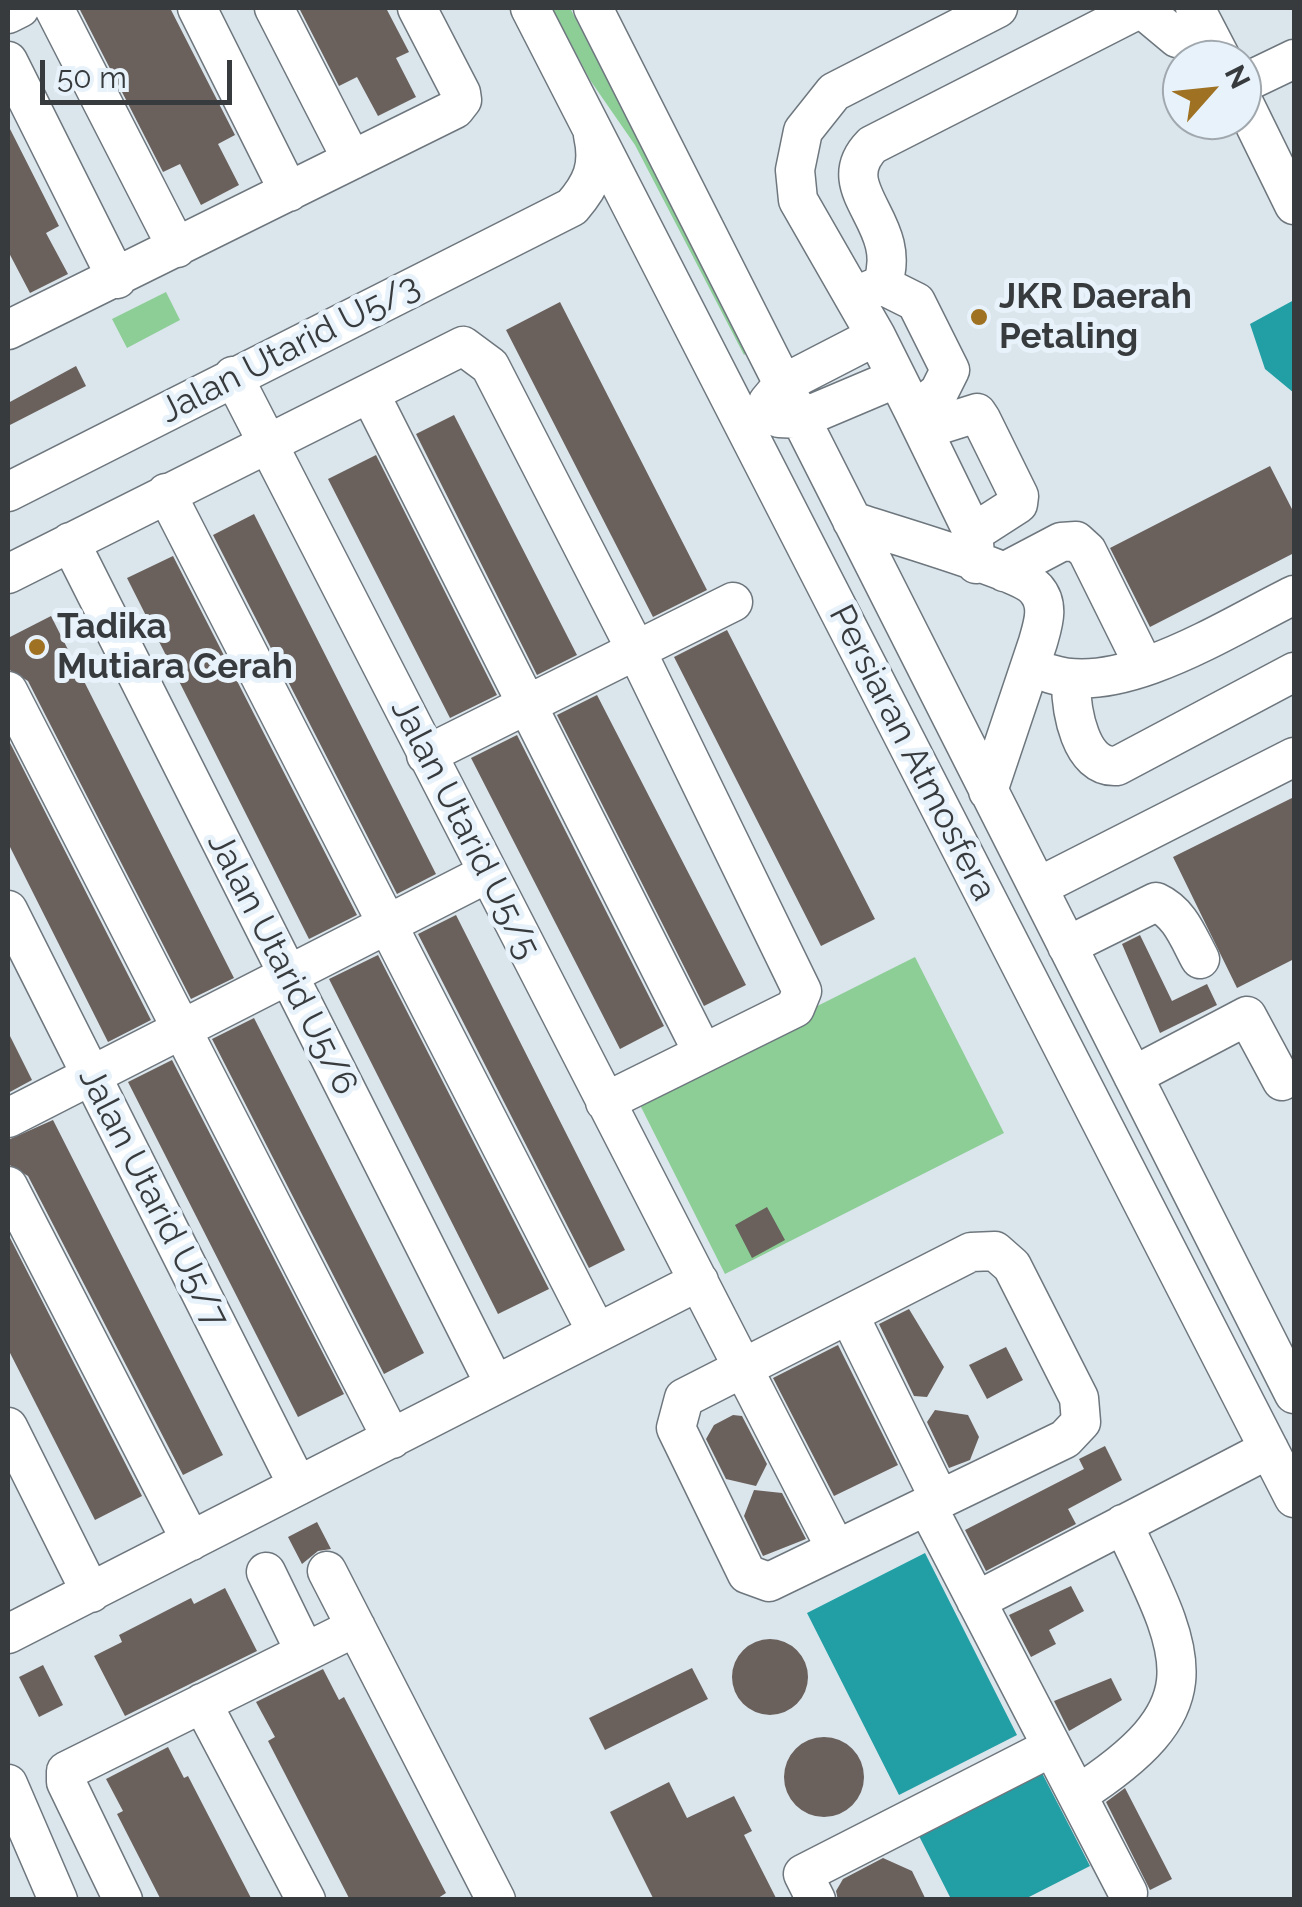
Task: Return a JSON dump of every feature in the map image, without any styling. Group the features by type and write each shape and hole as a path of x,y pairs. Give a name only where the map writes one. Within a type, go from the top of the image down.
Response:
{"street":[{"path":"8,14 20,8"},
{"path":"54,8 177,248"},
{"path":"197,8 289,192"},
{"path":"274,8 352,160"},
{"path":"8,330 454,109 462,100 417,8"},
{"name":"Persiaran Atmosfera","path":"530,8 650,238 768,413 852,521 1294,1394"},
{"name":"Persiaran Atmosfera","path":"593,8 768,413 1294,1498"},
{"path":"984,556 876,336 868,291 798,200 795,170 802,130 834,92 998,8"},
{"path":"868,291 890,256 858,182 860,157 872,145 1141,8 1178,38 1208,33"},
{"path":"1262,75 1294,60"},
{"path":"8,61 117,278"},
{"path":"572,207 591,186 598,157 591,123"},
{"path":"1262,135 1290,185"},
{"path":"572,207 624,217 650,238"},
{"name":"Jalan Utarid U5/3","path":"8,492 572,207"},
{"path":"868,291 898,289 916,302 950,370 919,421"},
{"path":"768,413 876,336"},
{"path":"8,574 463,346 480,354 636,650 802,991 795,1008 605,1102"},
{"name":"Jalan Utarid U5/5","path":"234,376 486,874 836,1549"},
{"path":"768,413 897,378"},
{"path":"370,394 703,1053"},
{"path":"919,421 976,413 982,419 1018,496 1018,504 984,556"},
{"path":"166,494 597,1333"},
{"path":"852,521 984,556 1020,577 1043,600 1044,618 988,791"},
{"path":"984,556 1076,541 1086,551 1144,666"},
{"name":"Jalan Utarid U5/6","path":"70,542 495,1386"},
{"path":"1028,667 1071,680 1144,666 1294,595"},
{"path":"426,754 733,602"},
{"path":"1071,680 1071,708 1095,762 1104,767 1117,766 1294,672"},
{"path":"8,691 392,1438"},
{"path":"1038,888 1294,757"},
{"path":"8,1118 486,874"},
{"path":"1067,946 1156,902 1180,922 1200,959"},
{"name":"Jalan Utarid U5/7","path":"8,910 298,1486"},
{"path":"1133,1076 1247,1016 1282,1081"},
{"path":"8,1186 191,1542"},
{"path":"994,1251 1012,1266 1079,1398 1080,1422 1065,1439 769,1582 746,1574 676,1428 684,1398 743,1368 972,1252 994,1251"},
{"path":"8,1634 698,1282"},
{"path":"849,1314 976,1601 1128,1893"},
{"path":"8,1427 91,1593"},
{"path":"976,1601 1270,1449"},
{"path":"1077,1794 1145,1746 1174,1698 1176,1654 1170,1624 1123,1524"},
{"path":"327,1570 496,1900"},
{"path":"266,1572 305,1652"},
{"path":"123,1900 66,1782 66,1771 356,1626"},
{"path":"202,1704 306,1900"},
{"path":"816,1900 803,1874 1052,1747"},
{"path":"8,1784 58,1900"}],"green space":[{"path":"552,8 570,8 749,351 744,355 635,145 590,80"},
{"path":"166,292 180,320 127,348 112,319"},
{"path":"915,957 1004,1133 725,1274 636,1097"}],"water":[{"path":"1294,300 1294,393 1265,369 1250,324"},
{"path":"925,1553 1017,1735 899,1795 807,1613"},
{"path":"1042,1773 1090,1866 1025,1899 951,1899 919,1836"}],"building":[{"path":"79,8 170,8 235,135 218,144 239,185 201,205 180,164 163,172"},
{"path":"299,8 386,8 409,52 396,58 416,97 378,116 357,77 339,86"},
{"path":"8,125 59,226 46,233 68,274 30,293 8,251"},
{"path":"560,302 707,590 653,617 506,330"},
{"path":"76,366 86,386 8,426 8,403"},
{"path":"454,415 577,655 537,675 416,434"},
{"path":"376,455 497,695 450,718 328,479"},
{"path":"1270,466 1294,513 1294,553 1150,627 1110,548"},
{"path":"254,514 436,874 397,894 213,535"},
{"path":"173,556 357,915 309,939 127,578"},
{"path":"51,616 234,978 191,999 28,681 8,669 8,638"},
{"path":"727,630 875,919 821,946 674,657"},
{"path":"597,695 746,985 704,1006 557,715"},
{"path":"517,735 664,1026 620,1049 471,758"},
{"path":"8,739 151,1020 108,1042 8,843"},
{"path":"1294,797 1294,959 1237,988 1173,857"},
{"path":"456,915 625,1250 589,1268 418,934"},
{"path":"1140,935 1172,1001 1207,984 1217,1005 1160,1033 1122,944"},
{"path":"378,955 549,1289 498,1314 329,979"},
{"path":"254,1018 424,1353 384,1374 212,1039"},
{"path":"8,1032 32,1080 8,1093"},
{"path":"172,1060 344,1394 298,1417 128,1082"},
{"path":"53,1120 223,1455 183,1475 28,1176 8,1164 8,1140"},
{"path":"767,1207 785,1240 752,1258 735,1225"},
{"path":"8,1234 142,1496 95,1520 8,1349"},
{"path":"909,1309 944,1367 927,1397 914,1396 879,1324"},
{"path":"838,1345 898,1465 834,1496 773,1378"},
{"path":"1006,1347 1023,1380 987,1399 969,1365"},
{"path":"935,1410 968,1415 979,1437 970,1460 949,1468 927,1422"},
{"path":"733,1415 742,1416 767,1464 756,1486 726,1479 706,1439 714,1425"},
{"path":"1105,1446 1122,1480 1068,1509 1076,1524 986,1571 965,1530 1084,1469 1079,1459"},
{"path":"754,1490 782,1493 806,1539 763,1556 744,1516"},
{"path":"317,1522 331,1549 318,1551 302,1564 288,1537"},
{"path":"1071,1586 1084,1611 1049,1630 1056,1644 1031,1657 1009,1615"},
{"path":"225,1588 257,1651 125,1716 94,1656 122,1642 119,1635 191,1598 194,1604"},
{"path":"770,1639 797,1650 808,1677 797,1704 770,1715 743,1704 732,1677 743,1650"},
{"path":"43,1665 63,1705 39,1717 19,1677"},
{"path":"692,1668 708,1699 605,1750 589,1718"},
{"path":"323,1669 339,1700 344,1697 446,1893 435,1900 350,1900 268,1741 275,1737 256,1702"},
{"path":"1111,1678 1122,1700 1069,1731 1054,1701"},
{"path":"816,1737 832,1737 846,1743 858,1755 864,1777 858,1799 846,1811 832,1817 816,1817 802,1811 790,1799 784,1785 784,1769 790,1755 802,1743"},
{"path":"168,1747 184,1778 188,1776 252,1900 161,1900 117,1814 123,1811 106,1779"},
{"path":"669,1782 687,1818 734,1796 752,1831 744,1835 777,1900 654,1900 610,1812"},
{"path":"1125,1788 1172,1879 1150,1890 1106,1802"},
{"path":"883,1858 912,1871 926,1900 838,1900 836,1891 843,1879"}],"place":[{"name":"JKR Daerah Petaling","path":"979,317"},
{"name":"Tadika Mutiara Cerah","path":"37,647"}]}
